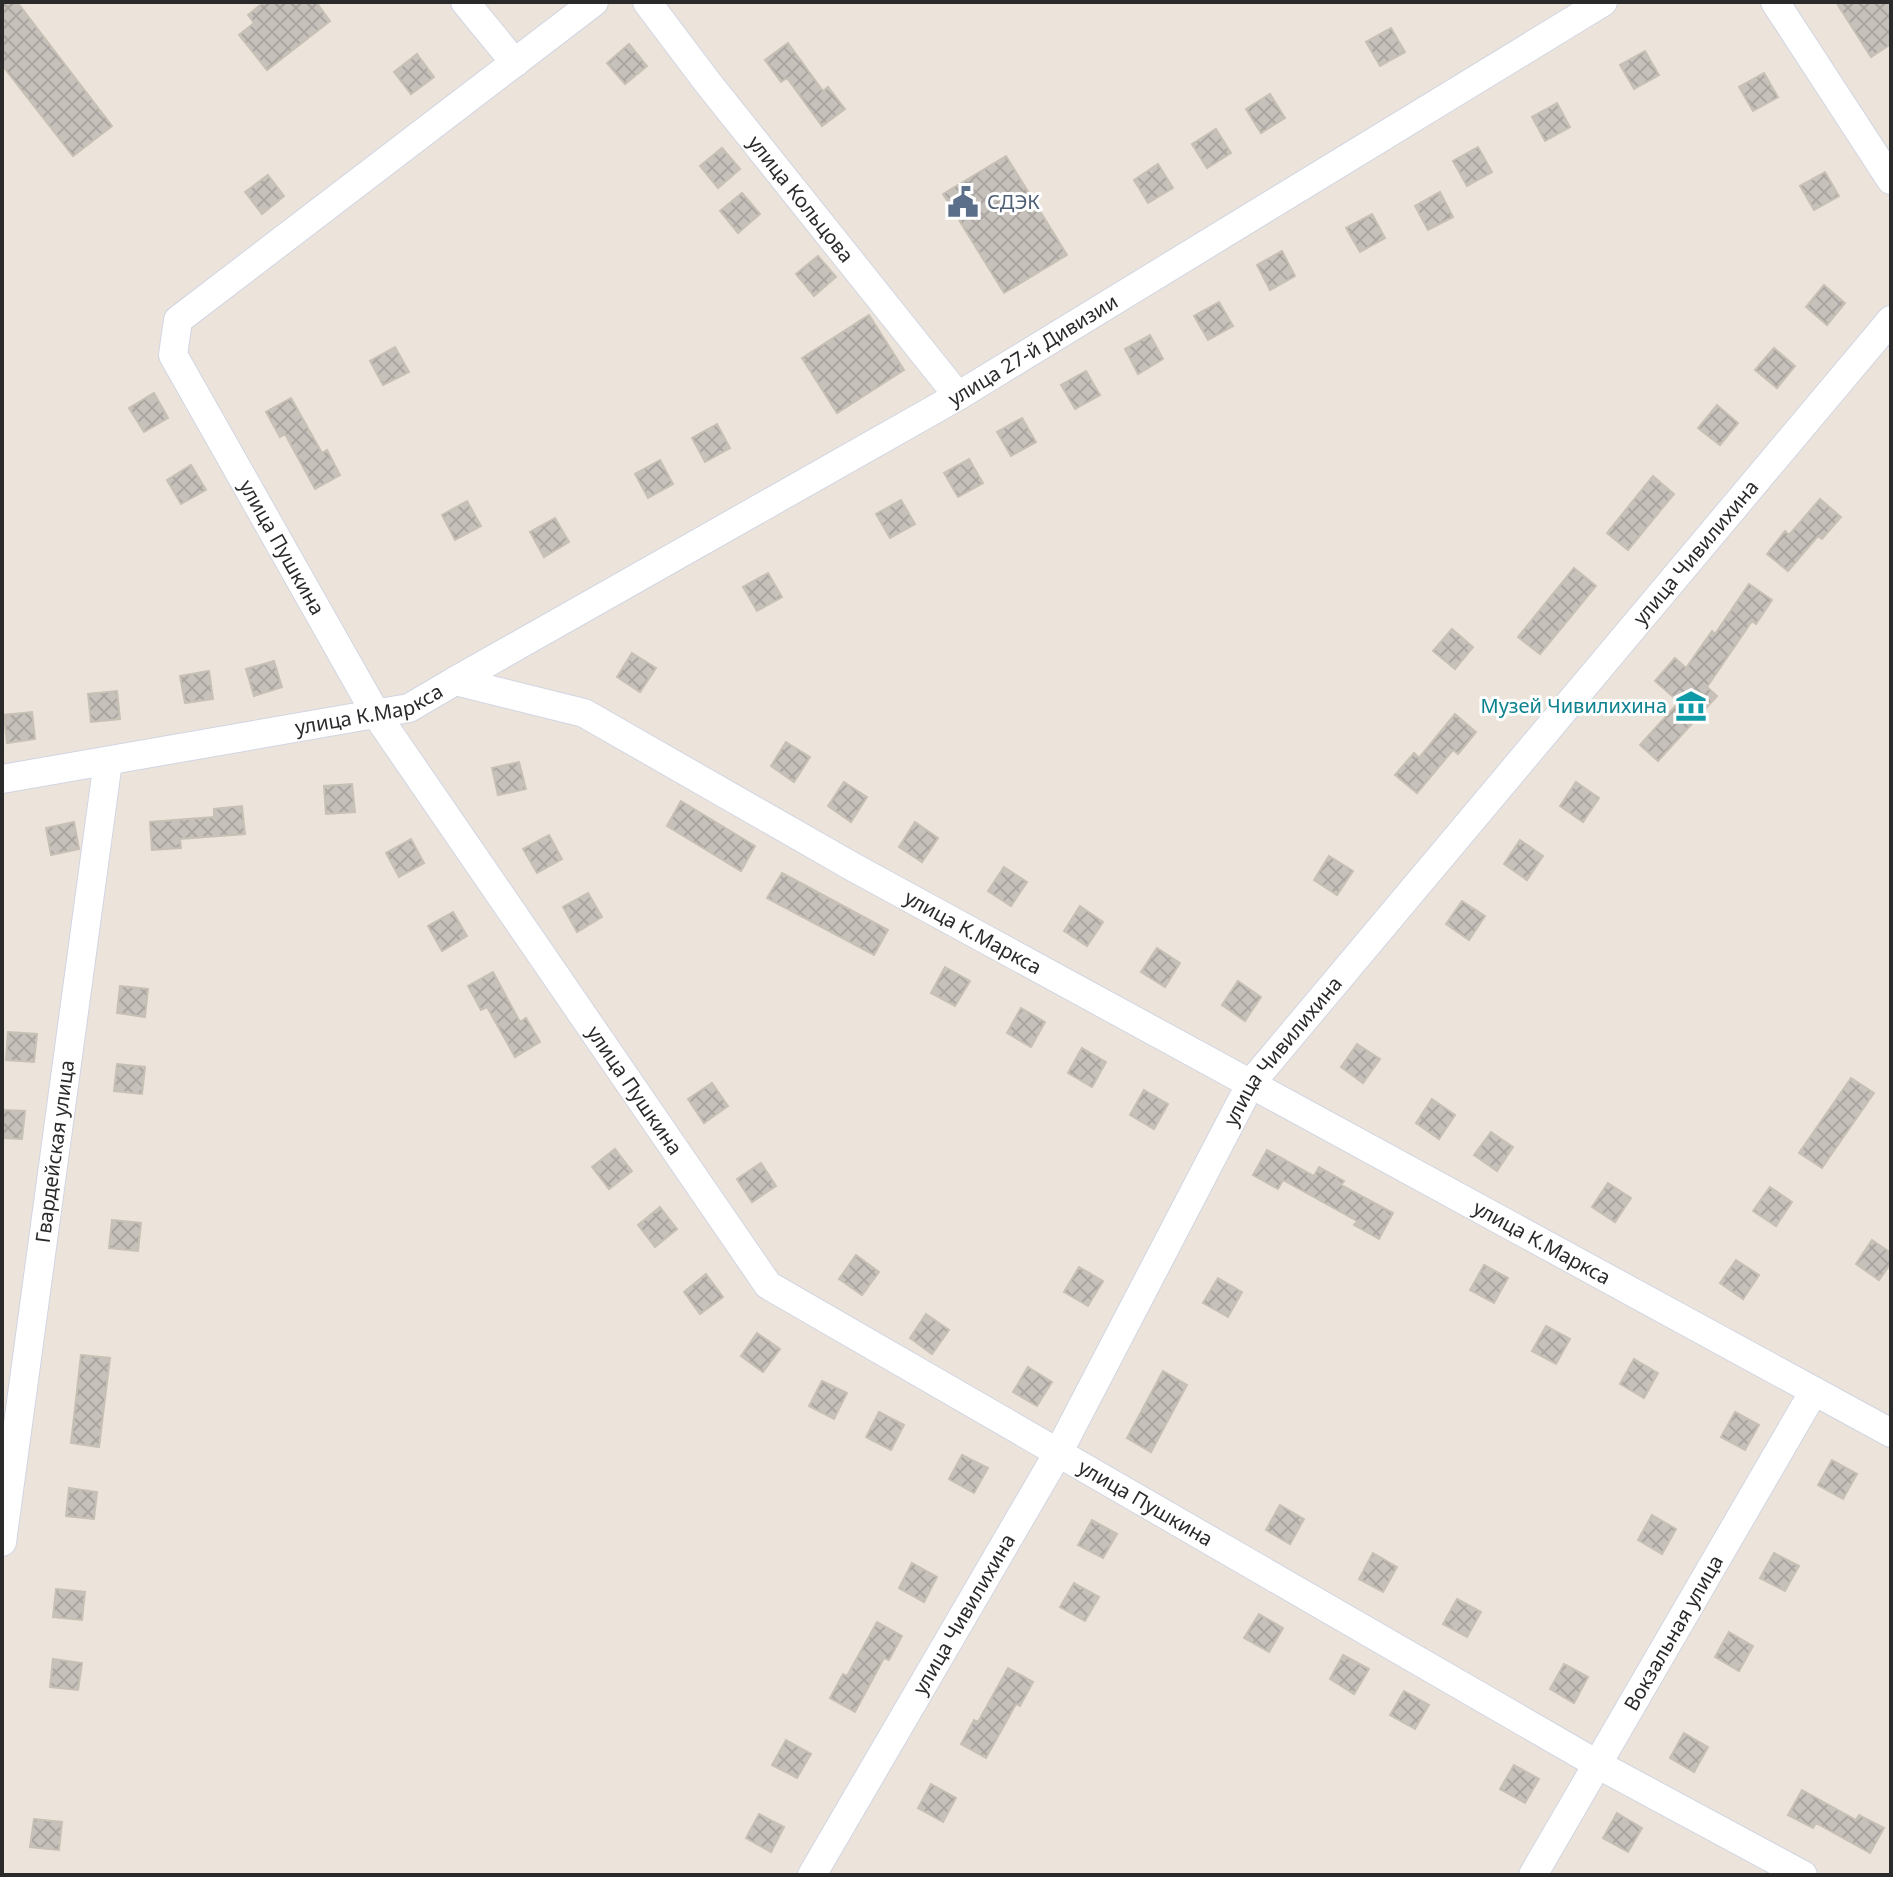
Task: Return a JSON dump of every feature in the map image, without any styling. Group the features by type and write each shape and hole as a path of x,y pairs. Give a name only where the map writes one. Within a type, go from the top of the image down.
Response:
{"street":[{"path":"465,2 515,63"},
{"name":"улица Пушкина","path":"594,2 178,320 173,355 376,714 768,1285 1597,1764 1803,1875"},
{"name":"улица Кольцова","path":"647,2 958,396"},
{"name":"улица 27-й Дивизии","path":"455,681 958,396 1603,2"},
{"path":"1775,2 1891,180"},
{"name":"улица Чивилихина","path":"812,1875 1058,1453 1251,1083 1891,320"},
{"name":"улица К.Маркса","path":"2,779 409,708 455,681 584,713 853,867 1814,1391 1888,1424"},
{"name":"Гвардейская улица","path":"2,1542 108,761"},
{"name":"Вокзальная улица","path":"1533,1875 1814,1391"}],"building":[{"path":"2,2 17,2 112,126 73,156 2,65"},
{"path":"264,2 316,2 330,21 267,70 239,35 254,23 248,15"},
{"path":"1836,2 1891,2 1891,44 1871,57"},
{"path":"1391,28 1405,52 1380,66 1366,42"},
{"path":"788,43 823,91 828,87 845,109 822,126 787,78 781,82 765,60"},
{"path":"629,44 647,66 625,84 607,63"},
{"path":"1645,51 1659,75 1634,89 1620,65"},
{"path":"417,54 434,77 411,94 394,72"},
{"path":"1764,73 1778,97 1753,111 1739,87"},
{"path":"1270,94 1285,118 1261,133 1246,109"},
{"path":"1557,103 1570,127 1545,141 1532,117"},
{"path":"1216,129 1231,153 1207,168 1192,144"},
{"path":"1478,147 1492,172 1467,186 1453,161"},
{"path":"722,148 740,169 718,188 700,166"},
{"path":"1006,156 1067,255 1004,293 943,194"},
{"path":"1158,164 1173,188 1148,203 1134,180"},
{"path":"1825,172 1839,196 1814,210 1800,186"},
{"path":"268,175 284,196 262,214 245,192"},
{"path":"1440,192 1453,217 1428,230 1415,206"},
{"path":"742,193 760,214 738,233 720,211"},
{"path":"1372,214 1385,238 1360,252 1346,228"},
{"path":"1282,251 1295,276 1270,290 1257,265"},
{"path":"818,256 836,277 814,296 796,274"},
{"path":"1824,285 1845,303 1827,325 1806,307"},
{"path":"1219,302 1233,326 1208,340 1194,316"},
{"path":"869,315 904,370 837,413 802,358"},
{"path":"1150,335 1163,359 1138,374 1125,349"},
{"path":"395,347 409,372 383,385 370,361"},
{"path":"1774,348 1795,366 1777,388 1755,370"},
{"path":"1086,371 1100,395 1075,409 1061,385"},
{"path":"154,393 168,418 144,432 129,408"},
{"path":"291,398 322,453 327,450 340,475 315,489 285,434 280,437 266,412"},
{"path":"1717,405 1738,423 1720,445 1698,428"},
{"path":"1022,418 1036,442 1011,456 997,432"},
{"path":"717,424 730,448 705,462 692,438"},
{"path":"969,459 983,483 958,497 944,473"},
{"path":"660,460 673,484 648,498 635,474"},
{"path":"191,465 206,490 181,504 167,480"},
{"path":"1653,476 1674,494 1628,550 1607,533"},
{"path":"1820,499 1841,517 1822,539 1818,536 1788,571 1767,554 1785,531 1789,535"},
{"path":"901,500 915,524 890,538 876,514"},
{"path":"467,501 481,526 455,540 442,515"},
{"path":"555,518 569,542 544,557 530,532"},
{"path":"1574,568 1596,586 1540,654 1518,637"},
{"path":"768,573 782,597 757,611 743,587"},
{"path":"1749,584 1772,600 1756,624 1752,621 1707,687 1717,696 1658,761 1640,745 1679,702 1655,681 1675,658 1686,668 1712,631 1715,634"},
{"path":"1452,629 1473,647 1455,669 1433,651"},
{"path":"632,653 656,668 640,692 617,677"},
{"path":"274,661 282,687 254,696 246,669"},
{"path":"209,671 213,699 185,703 180,676"},
{"path":"117,691 120,719 91,722 88,694"},
{"path":"32,712 35,739 7,743 4,715"},
{"path":"1455,714 1476,732 1458,754 1453,750 1417,793 1395,775 1414,753 1419,758"},
{"path":"786,742 810,757 794,782 771,766"},
{"path":"519,762 526,789 498,795 492,768"},
{"path":"844,782 867,797 851,822 828,806"},
{"path":"1576,782 1599,798 1583,822 1560,806"},
{"path":"352,784 355,812 326,814 324,786"},
{"path":"681,801 755,846 741,871 667,826"},
{"path":"242,806 245,834 180,839 181,848 152,850 150,822 214,817 214,809"},
{"path":"74,822 79,849 51,855 46,828"},
{"path":"915,822 938,838 922,862 899,847"},
{"path":"549,835 562,859 537,873 523,849"},
{"path":"411,839 424,863 399,877 386,853"},
{"path":"1520,840 1543,856 1527,880 1504,864"},
{"path":"1329,856 1353,871 1337,895 1314,880"},
{"path":"1004,867 1027,882 1011,906 988,891"},
{"path":"782,873 888,930 874,955 767,898"},
{"path":"588,893 602,917 577,932 563,907"},
{"path":"1462,901 1485,916 1469,940 1446,924"},
{"path":"1080,906 1103,922 1087,946 1064,931"},
{"path":"453,912 467,936 442,951 428,926"},
{"path":"1157,948 1180,963 1165,987 1141,972"},
{"path":"945,967 970,981 955,1006 931,993"},
{"path":"493,972 520,1022 526,1018 540,1042 515,1057 487,1007 481,1010 468,986"},
{"path":"1238,981 1261,997 1245,1021 1222,1005"},
{"path":"120,986 148,989 145,1017 117,1013"},
{"path":"1021,1008 1045,1022 1031,1047 1007,1033"},
{"path":"8,1032 37,1034 34,1062 6,1060"},
{"path":"1357,1044 1380,1059 1363,1083 1341,1067"},
{"path":"1082,1048 1106,1062 1092,1087 1068,1073"},
{"path":"117,1064 145,1067 142,1094 114,1091"},
{"path":"1851,1078 1874,1093 1822,1168 1799,1153"},
{"path":"712,1083 728,1106 704,1123 688,1099"},
{"path":"1144,1090 1168,1104 1154,1129 1130,1115"},
{"path":"1432,1099 1455,1115 1439,1139 1416,1123"},
{"path":"2,1110 25,1111 22,1139 2,1138"},
{"path":"1491,1132 1513,1147 1497,1171 1474,1155"},
{"path":"615,1149 632,1171 609,1189 592,1167"},
{"path":"1267,1150 1314,1176 1319,1167 1344,1181 1341,1185 1393,1213 1379,1239 1354,1225 1357,1221 1283,1180 1278,1189 1253,1175"},
{"path":"761,1163 776,1186 752,1202 737,1179"},
{"path":"1608,1183 1631,1198 1615,1222 1592,1207"},
{"path":"1770,1187 1792,1202 1776,1226 1753,1211"},
{"path":"660,1207 677,1229 655,1247 638,1225"},
{"path":"112,1220 141,1223 138,1251 109,1248"},
{"path":"1872,1240 1891,1253 1891,1263 1879,1280 1856,1264"},
{"path":"856,1255 879,1272 862,1295 839,1279"},
{"path":"1736,1260 1759,1275 1743,1299 1720,1283"},
{"path":"1484,1265 1508,1278 1494,1303 1470,1290"},
{"path":"1079,1267 1103,1281 1088,1306 1064,1292"},
{"path":"706,1274 723,1297 700,1314 684,1292"},
{"path":"1218,1278 1242,1292 1228,1317 1203,1303"},
{"path":"926,1314 949,1330 932,1354 910,1338"},
{"path":"1546,1326 1570,1339 1556,1364 1532,1351"},
{"path":"757,1333 780,1349 763,1372 741,1356"},
{"path":"81,1355 110,1358 99,1447 71,1443"},
{"path":"1634,1359 1658,1373 1644,1398 1620,1384"},
{"path":"1028,1367 1052,1382 1037,1406 1013,1392"},
{"path":"1163,1371 1187,1385 1151,1452 1127,1438"},
{"path":"822,1381 847,1393 834,1419 809,1406"},
{"path":"879,1412 904,1425 891,1450 866,1437"},
{"path":"1735,1412 1759,1425 1745,1450 1721,1437"},
{"path":"962,1455 988,1468 974,1493 949,1479"},
{"path":"1832,1460 1857,1474 1843,1499 1818,1485"},
{"path":"69,1488 97,1492 94,1519 66,1516"},
{"path":"1280,1505 1304,1519 1290,1544 1266,1530"},
{"path":"1652,1515 1676,1529 1662,1554 1638,1540"},
{"path":"1092,1520 1117,1534 1103,1558 1078,1545"},
{"path":"1373,1553 1397,1567 1383,1592 1359,1579"},
{"path":"1774,1553 1799,1566 1785,1591 1760,1578"},
{"path":"912,1563 937,1577 924,1602 899,1588"},
{"path":"1074,1583 1099,1597 1085,1621 1060,1607"},
{"path":"56,1589 85,1592 82,1620 53,1617"},
{"path":"1457,1599 1481,1612 1467,1637 1443,1624"},
{"path":"1259,1614 1283,1628 1269,1652 1244,1638"},
{"path":"877,1622 902,1636 889,1660 884,1658 855,1712 830,1698 843,1674 847,1676"},
{"path":"1729,1632 1753,1646 1739,1671 1715,1657"},
{"path":"1343,1655 1369,1669 1354,1694 1330,1679"},
{"path":"53,1659 82,1663 78,1690 50,1687"},
{"path":"1564,1664 1588,1677 1574,1703 1550,1689"},
{"path":"1008,1668 1033,1682 1020,1706 1016,1704 986,1758 961,1744 974,1720 978,1722"},
{"path":"1404,1691 1429,1705 1415,1729 1390,1715"},
{"path":"1684,1733 1708,1747 1694,1772 1670,1758"},
{"path":"786,1740 811,1754 797,1778 772,1765"},
{"path":"1514,1765 1539,1779 1525,1803 1500,1789"},
{"path":"931,1784 956,1798 943,1822 918,1808"},
{"path":"1802,1790 1856,1820 1859,1815 1884,1828 1870,1853 1816,1823 1813,1828 1788,1815"},
{"path":"1617,1813 1642,1828 1628,1852 1603,1838"},
{"path":"759,1814 784,1827 771,1852 746,1838"},
{"path":"34,1819 62,1822 59,1850 30,1847"}],"place":[{"name":"СДЭК","path":"963,202"},
{"name":"Музей Чивилихина","path":"1691,706"}]}
